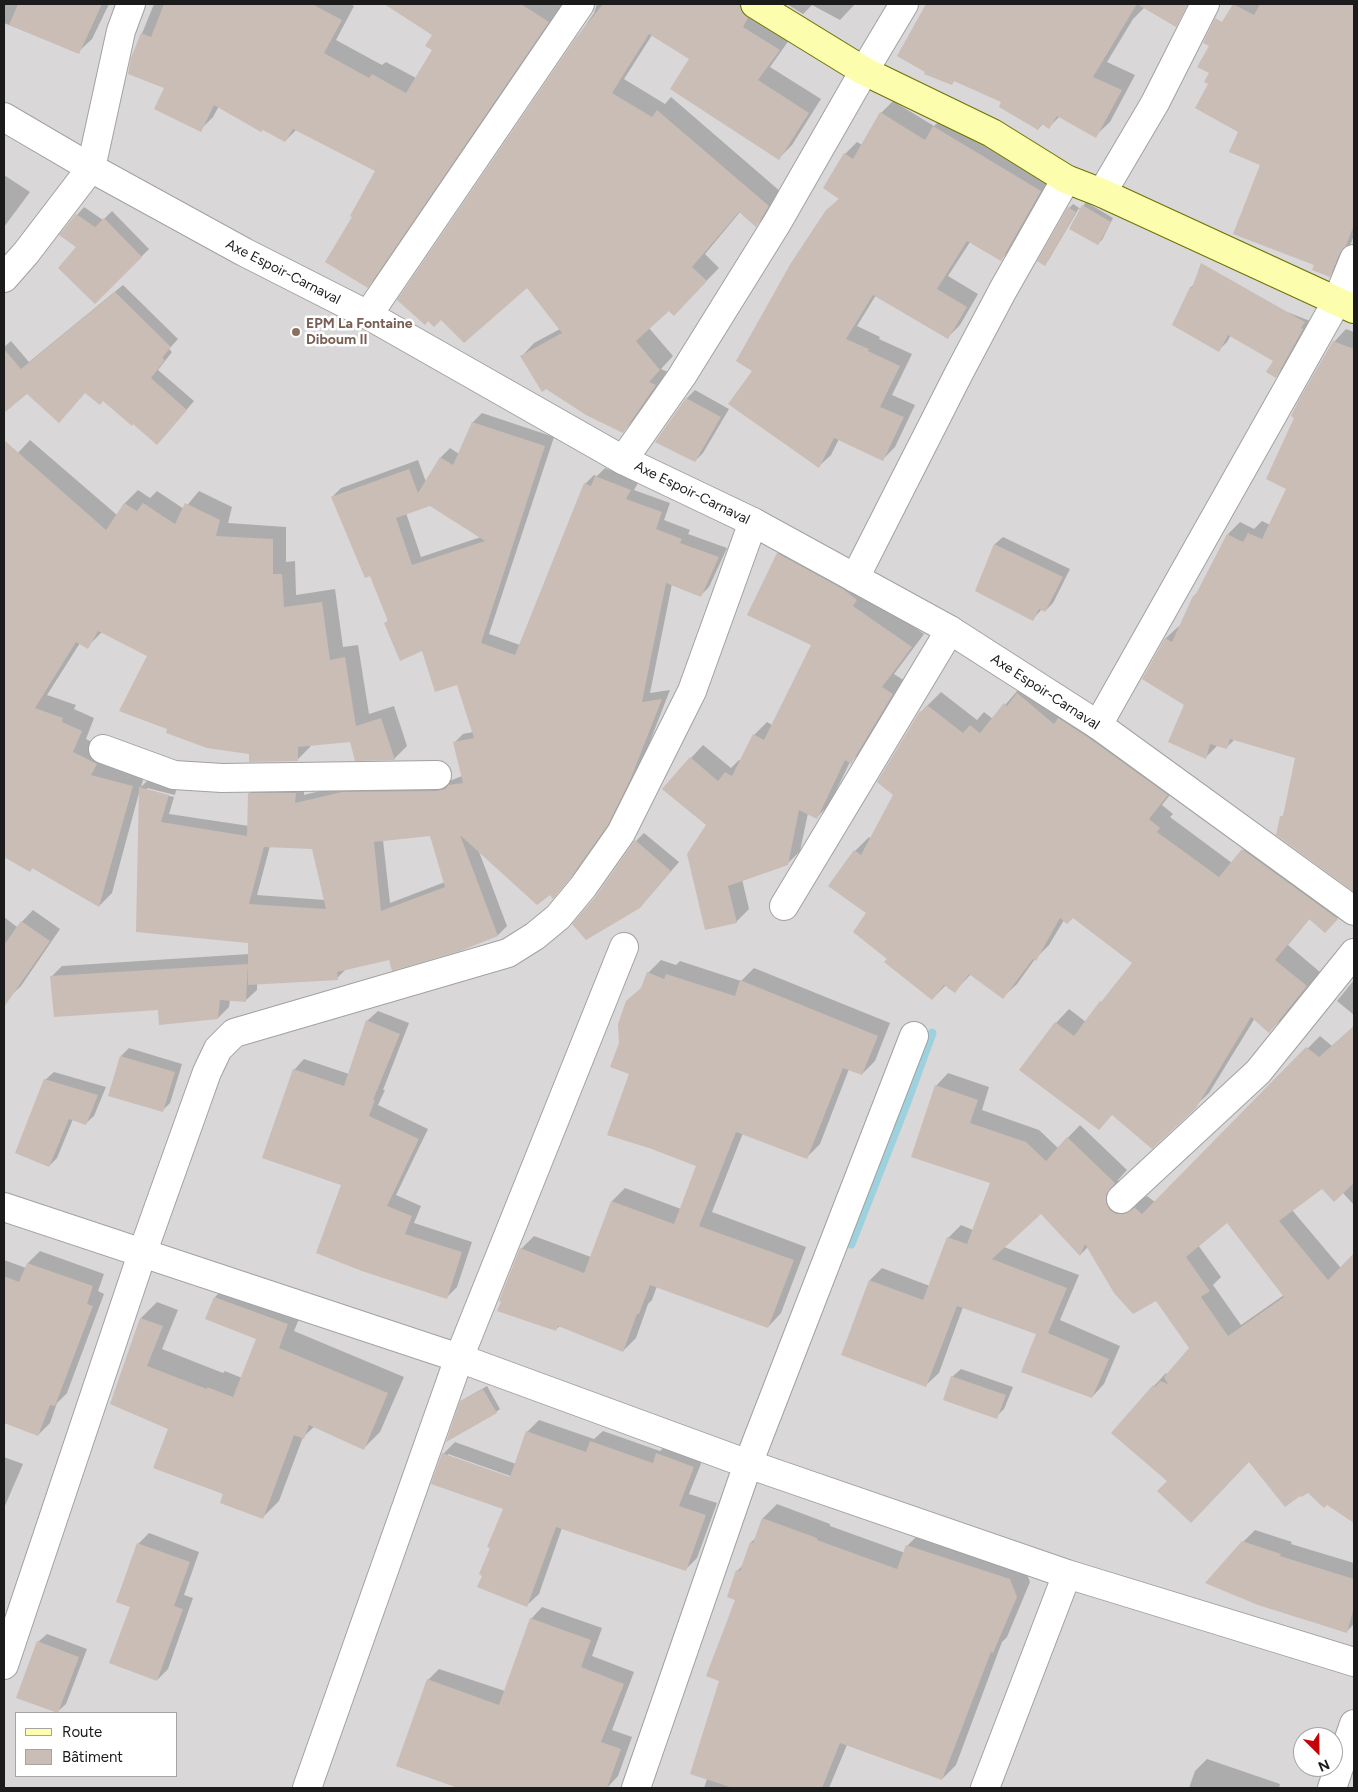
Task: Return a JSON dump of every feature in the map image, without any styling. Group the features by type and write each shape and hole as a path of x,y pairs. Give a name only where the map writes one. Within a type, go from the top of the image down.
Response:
{"main road":[{"path":"755,4 864,71 992,134 1066,178 1346,305"}],"street":[{"path":"4,278 26,253 91,168 121,31 131,4"},
{"path":"368,315 580,4"},
{"path":"623,460 682,376 767,239 904,4"},
{"path":"1102,193 1155,103 1205,4"},
{"name":"Axe Espoir-Carnaval","path":"4,117 91,168 244,252 368,315 623,460 753,522 950,630 1098,726 1354,911"},
{"path":"855,578 981,331 1066,178"},
{"path":"1098,726 1346,305 1354,259"},
{"path":"4,1665 142,1254 207,1072 218,1049 234,1034 508,954 535,936 558,917 583,887 621,833 692,691 753,522"},
{"path":"784,906 950,630"},
{"path":"103,749 174,775 222,778 437,775"},
{"path":"307,1788 458,1358 624,947"},
{"path":"1121,1199 1258,1072 1354,954"},
{"path":"636,1788 748,1464 914,1036"},
{"path":"4,1207 458,1358 748,1464 1066,1574 1354,1662"},
{"path":"985,1788 1066,1574"},
{"path":"1332,1788 1354,1724"}],"shaded area":[{"path":"4,4 1354,4 1354,1788 4,1788"}],"building":[{"path":"18,4 102,4 79,54 9,25"},
{"path":"164,4 312,4 342,20 324,53 369,78 372,74 406,93 432,50 425,46 432,35 384,4 521,4 549,22 368,288 325,262 352,217 350,216 375,171 293,129 285,142 263,130 261,132 214,105 201,132 154,109 164,88 128,74 131,58 141,33 151,37"},
{"path":"603,4 739,4 742,12 748,18 743,27 780,50 758,80 809,113 779,160 670,89 689,59 649,34 612,93 652,117 657,110 769,206 756,227 739,212 692,267 707,281 674,316 669,311 636,341 660,370 649,382 656,385 623,433 586,415 546,389 542,392 520,356 562,333 527,288 464,343 441,320 434,327 428,321 425,325 397,300 575,39"},
{"path":"926,4 1137,4 1093,77 1122,90 1096,138 1057,116 1049,129 1042,124 1038,130 999,107 1001,102 954,81 952,85 924,74 925,72 897,56"},
{"path":"1137,4 1188,4 1176,27"},
{"path":"1233,4 1254,15 1260,4 1354,4 1354,225 1346,246 1340,253 1330,277 1312,270 1314,265 1233,234 1260,165 1229,152 1238,132 1195,108 1208,84 1204,82 1209,73 1197,67 1209,46 1203,43 1215,18 1222,22"},
{"path":"880,112 925,140 933,126 1041,191 1001,261 967,241 937,289 967,307 948,339 873,295 846,339 900,366 880,407 904,417 883,461 834,438 819,468 728,404 752,371 736,361 791,263 826,210 839,199 823,188 844,153 853,159"},
{"path":"1082,205 1111,222 1098,245 1069,229"},
{"path":"1068,207 1076,212 1045,266 1037,261"},
{"path":"76,214 95,227 104,218 142,257 95,304 58,268 76,247 59,235"},
{"path":"1201,263 1305,322 1276,378 1266,372 1273,361 1228,335 1219,352 1172,325 1190,287 1192,288"},
{"path":"115,292 171,347 162,358 165,360 151,378 187,410 157,445 103,401 100,405 85,393 59,423 27,394 4,413 4,349 21,369"},
{"path":"1333,341 1354,349 1354,892 1276,835 1280,816 1283,816 1295,758 1230,739 1227,749 1210,744 1206,759 1168,742 1184,705 1142,679 1165,638 1172,642 1193,596 1195,596 1227,534 1243,542 1248,533 1262,539 1286,489 1266,479 1294,418 1291,416"},
{"path":"686,398 721,417 695,462 655,442"},
{"path":"472,422 545,446 481,643 515,655 584,483 591,486 595,476 631,490 626,499 662,512 656,529 682,539 680,543 719,557 701,597 666,583 642,702 662,699 631,778 608,825 553,899 550,895 537,905 460,835 498,936 460,951 392,971 389,960 337,972 338,980 248,985 248,943 136,932 139,787 169,795 161,822 247,836 248,793 296,793 295,803 342,792 437,791 445,789 448,785 463,783 453,742 474,738 457,685 435,692 422,651 400,661 384,623 388,621 370,576 365,578 331,497 409,469 418,493 440,457 453,465","holes":["430,506 485,541 412,565 396,518","430,836 445,887 381,911 374,842","264,847 312,849 326,909 249,904"]},
{"path":"4,440 106,530 124,503 137,511 143,503 175,524 185,503 220,520 216,536 273,539 273,574 282,574 284,607 322,602 330,660 345,657 356,726 381,718 395,760 355,761 350,742 298,747 298,761 249,762 249,754 207,748 166,733 167,729 119,711 147,656 98,631 88,649 76,642 35,708 63,718 62,722 82,731 73,752 97,764 91,775 133,786 99,907 32,868 30,872 4,857"},
{"path":"994,544 1063,577 1045,612 1039,609 1033,621 975,591"},
{"path":"777,553 843,589 857,600 853,606 912,647 882,687 893,694 851,764 845,760 817,819 799,810 788,865 728,886 737,923 705,930 687,854 706,825 662,789 690,757 718,781 725,772 732,776 753,734 764,740 811,645 747,615"},
{"path":"1017,693 1054,724 1058,718 1168,795 1149,819 1160,828 1157,832 1219,877 1242,849 1338,919 1325,933 1309,919 1275,960 1307,986 1269,1033 1251,1017 1196,1108 1152,1149 1112,1115 1099,1130 1019,1070 1055,1022 1074,1036 1132,963 1073,918 1067,924 1060,918 1036,961 1033,959 1003,999 969,974 955,993 944,985 932,1000 884,962 887,959 853,932 866,913 828,886 854,850 861,855 893,795 877,782 920,711 927,705 963,733 970,725 980,733 1004,703 1007,706"},
{"path":"635,840 671,871 640,908 586,940 572,924 596,896"},
{"path":"21,921 50,941 4,1007 4,945"},
{"path":"248,964 246,1002 220,1000 218,1019 159,1025 158,1010 54,1017 50,976"},
{"path":"647,972 664,979 666,974 735,996 740,980 878,1036 862,1075 843,1068 807,1159 736,1132 699,1226 794,1260 768,1328 650,1285 623,1352 558,1326 556,1331 497,1311 501,1302 499,1301 520,1248 584,1273 611,1201 674,1224 696,1166 649,1148 607,1135 629,1074 610,1067 619,1043 618,1024 626,1001 641,988"},
{"path":"366,1020 400,1034 373,1100 375,1100 369,1116 419,1139 387,1206 412,1216 405,1234 462,1252 447,1299 362,1271 316,1253 341,1185 262,1158 293,1069 344,1086"},
{"path":"1354,1026 1354,1183 1334,1202 1322,1189 1279,1221 1328,1280 1354,1253 1354,1523 1327,1505 1324,1508 1308,1493 1300,1496 1285,1507 1249,1462 1191,1523 1157,1491 1167,1481 1111,1433 1153,1385 1155,1387 1160,1381 1168,1384 1164,1377 1189,1348 1156,1301 1133,1314 1114,1293 1085,1244 1080,1256 1041,1214 992,1259 1067,1288 1048,1333 1109,1359 1092,1398 1021,1372 1036,1334 957,1306 926,1387 841,1355 869,1280 923,1300 947,1237 967,1244 990,1183 911,1157 935,1085 978,1100 970,1123 1026,1142 1046,1161 1067,1137 1115,1183 1106,1195 1106,1203 1110,1210 1116,1214 1124,1214 1136,1206 1135,1208 1142,1214 1306,1047 1319,1057","holes":["1227,1223 1284,1297 1228,1336 1201,1297 1210,1291 1186,1257"]},
{"path":"120,1056 175,1072 163,1112 108,1096"},
{"path":"44,1079 98,1095 86,1125 69,1119 49,1167 15,1153"},
{"path":"27,1263 93,1286 87,1304 93,1306 55,1406 50,1405 38,1436 4,1423 4,1276 19,1282"},
{"path":"214,1297 288,1324 279,1348 388,1393 364,1450 309,1425 304,1439 294,1435 263,1519 220,1503 223,1494 153,1468 168,1429 110,1404 140,1318 163,1326 147,1366 233,1397 256,1339 205,1319"},
{"path":"951,1376 1006,1395 997,1419 943,1400"},
{"path":"483,1389 497,1413 446,1442 460,1401"},
{"path":"526,1431 586,1452 590,1441 653,1463 656,1453 694,1467 679,1506 706,1515 686,1571 556,1527 527,1607 477,1587 482,1576 479,1574 490,1548 487,1547 503,1509 431,1484 442,1453 510,1477"},
{"path":"762,1518 897,1569 906,1545 1010,1579 1017,1597 993,1653 991,1652 942,1780 840,1743 822,1788 733,1788 690,1774 719,1681 706,1676 735,1600 727,1597 736,1570 740,1571 750,1542 753,1543"},
{"path":"1242,1541 1281,1554 1280,1556 1354,1579 1354,1607 1347,1633 1258,1605 1205,1583"},
{"path":"137,1543 190,1562 174,1606 183,1609 157,1681 109,1663 130,1607 116,1602"},
{"path":"530,1618 591,1640 581,1667 624,1684 601,1742 621,1749 607,1788 458,1788 396,1766 427,1679 499,1705"},
{"path":"37,1641 79,1657 58,1712 16,1698"}],"waterway":[{"path":"851,1244 932,1033"}],"place":[{"name":"EPM La Fontaine Diboum II","path":"296,332"}]}
